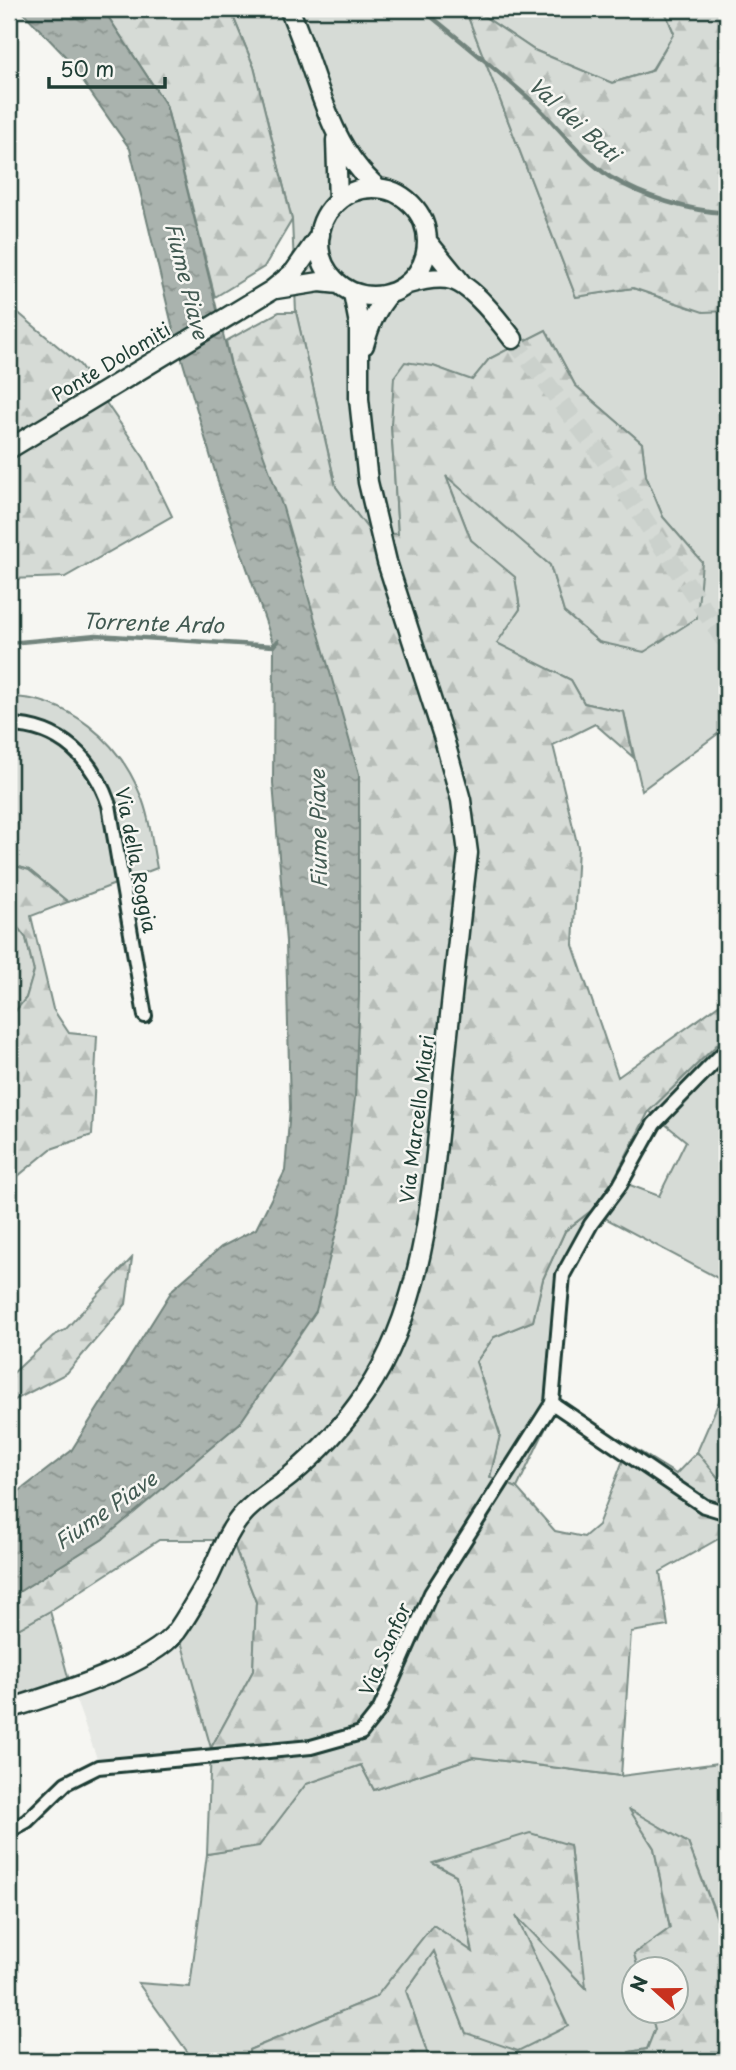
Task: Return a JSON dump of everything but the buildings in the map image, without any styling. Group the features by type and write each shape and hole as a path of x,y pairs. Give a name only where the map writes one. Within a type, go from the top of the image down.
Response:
{"street":[{"path":"289,9 336,133 363,176 378,188"},
{"path":"336,133 338,201"},
{"path":"320,235 326,216 338,201 356,191 378,188 397,193 413,205 423,222 427,241 424,261 408,284"},
{"name":"Via Marcello Miari","path":"9,1709 90,1681 151,1653 175,1633 211,1576 244,1513 331,1438 364,1396 388,1354 411,1293 434,1180 468,853 461,800 387,562 368,482 359,398 359,324 346,288 327,271 320,253 320,235"},
{"name":"Ponte Dolomiti","path":"9,449 272,290 294,272 320,235"},
{"path":"427,241 469,292"},
{"path":"346,288 373,296 390,293 425,279 444,278 456,281 491,311 513,339"},
{"name":"Ponte Dolomiti","path":"272,290 320,282 346,288"},
{"name":"Via Marcello Miari","path":"360,358 370,324 378,307 390,293"},
{"name":"Via della Roggia","path":"9,725 45,733 68,744 87,760 100,781 109,805 145,1016"},
{"name":"Via Sanfor","path":"9,1831 27,1821 66,1783 98,1767 311,1747 360,1733 380,1709 430,1593 552,1403 563,1275 591,1224 620,1185 654,1124 727,1049"},
{"path":"552,1403 704,1506 727,1513"}],"shaded area":[{"path":"179,1634 211,1748 99,1764 70,1684"}],"green space":[{"path":"103,9 230,9 254,67 292,220 264,267 215,297 166,105"},
{"path":"230,9 465,9 576,297 633,288 691,308 727,310 727,727 642,790 624,712 584,703 571,680 496,643 520,609 515,578 471,540 446,475 550,565 564,612 599,642 702,562 663,517 646,476 642,443 575,385 546,330 489,359 472,381 433,366 391,424 398,535 371,533 336,487 296,312 292,220 254,67"},
{"path":"465,9 473,9 534,50 612,83 652,71 674,33 664,9 727,9 727,311 703,312 633,288 576,297"},
{"path":"473,9 664,9 674,33 651,71 612,83 534,50"},
{"path":"9,305 80,365 144,458 172,516 65,577 9,579"},
{"path":"279,312 296,312 336,487 371,533 398,534 391,425 394,377 405,362 433,366 472,380 489,359 546,330 575,385 642,443 646,476 663,517 702,562 697,618 644,652 599,642 564,612 550,565 446,476 471,540 515,577 520,609 497,643 571,680 584,703 624,712 633,757 595,724 553,745 578,847 573,945 618,1077 727,999 727,1035 649,1111 614,1179 592,1210 565,1231 543,1279 533,1321 494,1337 476,1362 500,1435 490,1477 517,1488 555,1531 584,1537 598,1525 629,1445 676,1474 697,1452 719,1479 727,1484 727,1534 660,1572 668,1626 631,1632 621,1776 473,1757 374,1790 361,1765 306,1784 259,1846 207,1854 211,1748 253,1671 256,1602 232,1540 159,1540 50,1611 9,1634 9,1598 103,1539 341,1213 255,434 231,366 226,341"},
{"path":"9,697 31,699 71,714 105,740 119,756 140,794 157,868 68,902 29,870 9,864"},
{"path":"9,864 29,870 68,902 31,916 53,1009 69,1033 97,1036 92,1135 51,1149 12,1181 9,1172 9,1019 26,998 34,971 26,938 9,916"},
{"path":"9,916 26,938 34,972 26,998 9,1019"},
{"path":"727,1035 727,1283 592,1211 559,1269 554,1411 517,1488 490,1477 500,1434 476,1362 494,1337 533,1321 543,1279 565,1231 592,1210 614,1179 659,1196 686,1141 649,1111"},
{"path":"132,1258 126,1304 67,1373 9,1403 9,1377 53,1336 65,1330"},
{"path":"727,1383 727,1484 719,1479 697,1452"},
{"path":"232,1540 256,1602 253,1671 211,1748 179,1634"},
{"path":"50,1611 70,1684 9,1703 9,1634"},
{"path":"473,1757 621,1776 727,1762 727,1933 723,1932 688,1843 630,1810 654,1848 670,1929 634,1954 620,1954 620,2024 654,2024 655,2029 647,2049 630,2052 633,2061 430,2061 406,1991 434,1951 466,2033 515,1913 585,1987 570,1845 434,1864 456,1875 473,1952 433,1925 376,1997 249,2050 250,2061 194,2061 138,1983 190,1987 207,1854 259,1845 306,1784 361,1765 374,1790"},
{"path":"629,1809 688,1843 722,1932 727,1933 727,2061 633,2061 629,2052 647,2049 655,2029 654,2024 690,2024 690,1954 634,1954 670,1928 654,1848"},
{"path":"530,1833 570,1845 586,1988 516,1916 568,2026 518,2051 466,2033 434,1951 406,1991 430,2061 250,2061 249,2050 376,1997 433,1925 473,1952 456,1875 433,1863"}],"water":[{"name":"Fiume Piave","path":"20,9 103,9 166,105 231,366 283,508 359,774 359,996 355,1098 341,1213 316,1311 240,1423 103,1539 9,1598 9,1499 71,1451 173,1289 221,1247 256,1229 285,1171 290,1108 286,942 273,783 274,646 223,499 172,325 130,149 65,56"}],"waterway":[{"name":"Val dei Bati","path":"422,9 533,102 580,151 610,177 667,202 727,213"},
{"name":"Torrente Ardo","path":"9,643 96,635 274,646 278,641"}],"tunnel":[{"path":"513,339 604,459 727,644"}]}
